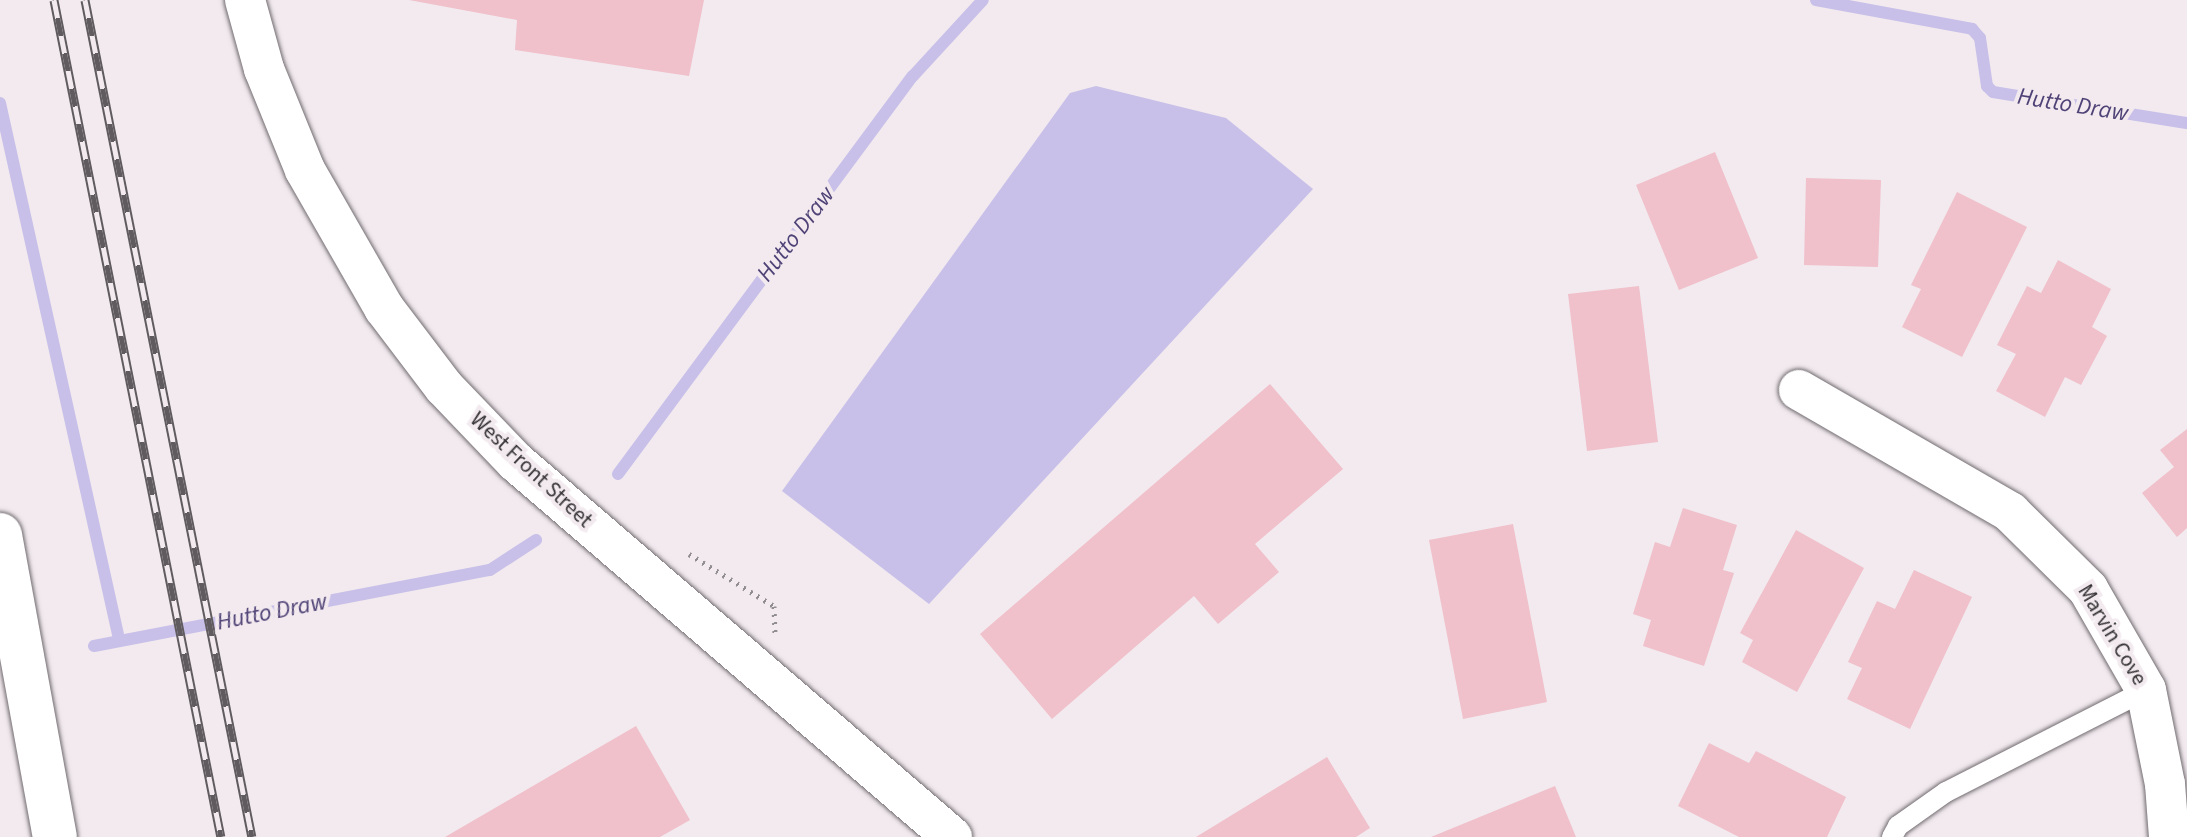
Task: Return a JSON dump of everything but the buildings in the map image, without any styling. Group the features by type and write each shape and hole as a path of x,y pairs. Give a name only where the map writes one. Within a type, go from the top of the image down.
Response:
{"highway":[{"path":"0,535 55,837"}],"street":[{"name":"West Front Street","path":"245,0 264,69 305,170 384,308 444,387 516,462 952,837"},
{"name":"Marvin Cove","path":"1799,390 2010,512 2088,589 2146,690 2165,784 2169,837"}],"lane":[{"path":"1892,837 1898,826 1946,792 2146,690"}],"path":[{"path":"677,547 774,606 775,638"}],"shaded area":[{"path":"1096,86 1226,118 1313,189 929,604 782,491 1070,93"}],"waterway":[{"name":"Hutto Draw","path":"618,474 913,76 983,0"},
{"name":"Hutto Draw","path":"1816,0 1972,29 1980,38 1987,86 1993,92 2187,123"},
{"path":"0,103 119,639"},
{"name":"Hutto Draw","path":"94,646 490,570 536,540"}],"railway":[{"path":"54,0 221,837"},
{"path":"85,0 252,837"}]}
